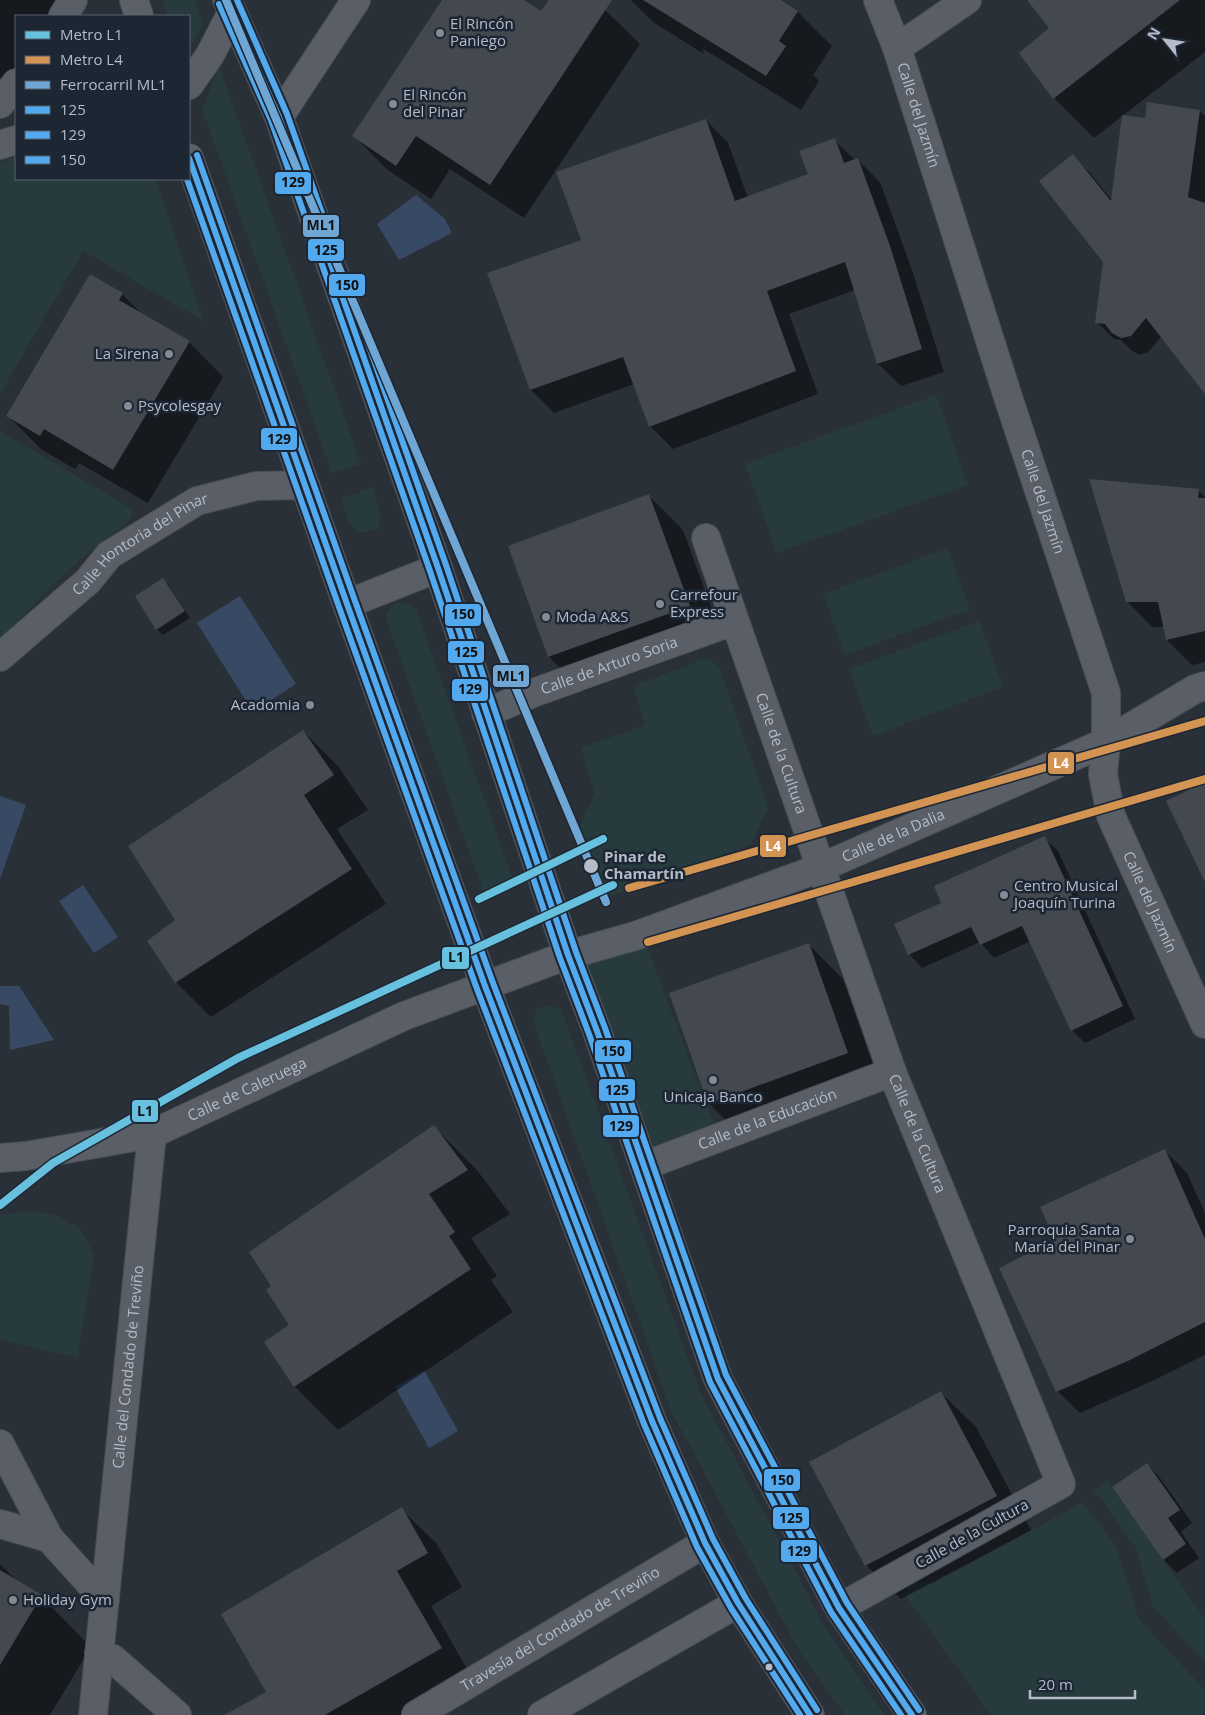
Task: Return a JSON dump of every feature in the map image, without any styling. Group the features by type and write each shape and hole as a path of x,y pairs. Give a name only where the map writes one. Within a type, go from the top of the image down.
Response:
{"main road":[{"path":"134,0 139,15"},
{"path":"230,6 279,117 438,568 568,955 597,1031 718,1379 839,1608 912,1715"},
{"path":"190,161 484,986 652,1421 705,1543 738,1603 810,1715"}],"street":[{"path":"64,15 73,0"},
{"path":"279,117 356,0"},
{"name":"Calle del Jazmín","path":"878,0 897,48 1008,397 1106,693 1106,742 1102,774 1111,816 1201,1006"},
{"path":"897,48 967,0"},
{"path":"190,84 210,55 230,6"},
{"path":"0,104 15,84"},
{"path":"0,145 15,140"},
{"name":"Calle Hontoria del Pinar","path":"0,657 88,581 109,555 198,500 256,486 306,485"},
{"name":"Calle de la Cultura","path":"706,538 892,1072 1061,1484 839,1608"},
{"path":"347,604 438,568"},
{"name":"Calle de Arturo Soria","path":"486,712 734,620"},
{"name":"Calle de la Dalia","path":"568,955 634,936 820,868 1106,742 1195,689 1205,686"},
{"path":"484,986 568,955"},
{"name":"Calle de Caleruega","path":"0,1158 26,1156 152,1134 404,1016 484,986"},
{"name":"Calle de la Educación","path":"644,1166 892,1072"},
{"name":"Calle del Condado de Treviño","path":"93,1715 152,1134"},
{"path":"0,1444 48,1538 105,1600"},
{"path":"0,1524 48,1538"},
{"name":"Travesía del Condado de Treviño","path":"416,1715 705,1543"},
{"path":"542,1715 738,1603"},
{"path":"100,1654 113,1659 177,1715"}],"green space":[{"path":"163,0 194,0 203,25 190,48 190,15 168,15"},
{"path":"219,66 361,464 332,473 202,109"},
{"path":"15,156 15,180 155,180 204,321 83,251 0,394 0,162"},
{"path":"936,395 968,485 777,553 745,464"},
{"path":"0,431 134,510 128,522 85,555 0,637"},
{"path":"372,487 380,511 379,525 368,532 357,532 349,523 341,499"},
{"path":"948,548 970,609 845,655 823,594"},
{"path":"396,602 409,604 416,610 516,887 486,899 386,619 387,612"},
{"path":"979,621 1003,687 873,736 849,669"},
{"path":"707,658 719,666 768,808 750,845 602,899 576,835 595,793 581,748 645,725 633,686"},
{"path":"646,944 714,1125 655,1149 586,964"},
{"path":"550,1005 561,1009 701,1394 826,1629 885,1715 845,1715 798,1649 671,1410 533,1021 537,1009"},
{"path":"27,1211 52,1214 80,1228 94,1254 78,1357 16,1344 0,1338 0,1215"},
{"path":"1107,1481 1205,1619 1205,1661 1153,1607 1136,1548 1101,1498 1093,1491"},
{"path":"1083,1502 1116,1547 1139,1619 1205,1690 1205,1710 1200,1715 991,1715 905,1595 911,1580 933,1584"}],"water":[{"path":"416,195 445,219 452,233 399,260 377,224"},
{"path":"240,596 296,684 253,712 197,623"},
{"path":"0,796 26,805 0,879"},
{"path":"83,885 118,937 94,953 59,901"},
{"path":"0,986 19,986 54,1040 10,1050 9,1006 0,1004"},
{"path":"424,1370 458,1431 429,1448 395,1387"}],"building":[{"path":"442,0 524,0 541,11 549,0 612,0 490,185 416,136 396,166 352,136"},
{"path":"643,0 781,0 798,11 779,41 786,46 766,76"},
{"path":"1027,0 1180,0 1053,99 1019,53 1049,28"},
{"path":"1147,102 1200,110 1188,197 1205,203 1205,394 1146,318 1131,336 1121,338 1112,333 1105,324 1095,323 1103,262 1039,181 1073,154 1111,201 1122,115 1145,118"},
{"path":"706,119 735,201 808,174 799,151 835,138 844,163 858,158 890,246 922,349 877,364 845,262 767,291 796,371 649,427 623,357 530,390 487,273 581,240 556,172"},
{"path":"90,274 123,293 119,300 190,341 113,470 44,429 40,436 6,416"},
{"path":"1089,479 1199,489 1198,498 1205,498 1205,631 1166,640 1158,602 1126,602"},
{"path":"649,494 690,606 548,657 508,546"},
{"path":"163,578 185,611 156,630 135,596"},
{"path":"303,730 334,775 304,795 352,869 175,983 147,941 175,920 128,846"},
{"path":"1205,782 1205,882 1166,801"},
{"name":"Centro Musical Joaquín Turina","path":"1045,836 1123,1006 1071,1031 1022,926 980,945 971,927 908,955 894,924 941,903 934,886"},
{"path":"809,943 848,1053 708,1104 669,993"},
{"path":"434,1125 468,1170 429,1194 455,1232 449,1236 471,1269 294,1387 264,1342 289,1325 266,1290 271,1286 249,1252"},
{"path":"1165,1149 1205,1239 1205,1322 1130,1360 1056,1392 999,1268 1055,1240 1040,1207"},
{"path":"941,1391 997,1496 865,1566 809,1462"},
{"path":"1147,1463 1180,1510 1168,1518 1186,1544 1163,1560 1112,1487"},
{"path":"402,1507 428,1553 397,1571 442,1648 325,1715 224,1715 266,1692 221,1614"},
{"path":"0,1570 42,1595 0,1665"}],"metro line":[{"name":"L4","path":"629,888 1205,721"},
{"name":"L4","path":"648,942 1205,779"},
{"name":"L1","path":"479,899 603,839"},
{"name":"L1","path":"0,1205 53,1163 238,1058 613,885"}],"rail line":[{"name":"ML1","path":"226,0 606,902"}],"transit line":[{"name":"125","path":"227,0 279,117 438,568 568,955 597,1031 718,1379 839,1608 912,1715"},
{"name":"150","path":"237,0 287,114 446,565 576,952 605,1028 726,1375 847,1603 919,1710"},
{"name":"129","path":"219,4 271,120 430,571 560,958 589,1034 710,1382 831,1612 901,1715"},
{"name":"150","path":"197,155 493,983 660,1418 713,1539 746,1599 817,1710"},
{"name":"125","path":"190,161 485,986 652,1421 705,1543 738,1603 810,1715"},
{"name":"129","path":"187,180 477,989 644,1424 697,1547 731,1608 800,1715"}],"place":[{"name":"El Rincón Paniego","path":"440,33"},
{"name":"El Rincón del Pinar","path":"393,104"},
{"name":"La Sirena","path":"169,354"},
{"name":"Psycolesgay","path":"128,406"},
{"name":"Carrefour Express","path":"660,604"},
{"name":"Moda A&S","path":"546,617"},
{"name":"Acadomia","path":"310,705"},
{"name":"Pinar de Chamartín","path":"591,866"},
{"name":"Centro Musical Joaquín Turina","path":"1004,895"},
{"name":"Unicaja Banco","path":"713,1080"},
{"name":"Parroquia Santa María del Pinar","path":"1130,1239"},
{"name":"Holiday Gym","path":"13,1600"}]}
